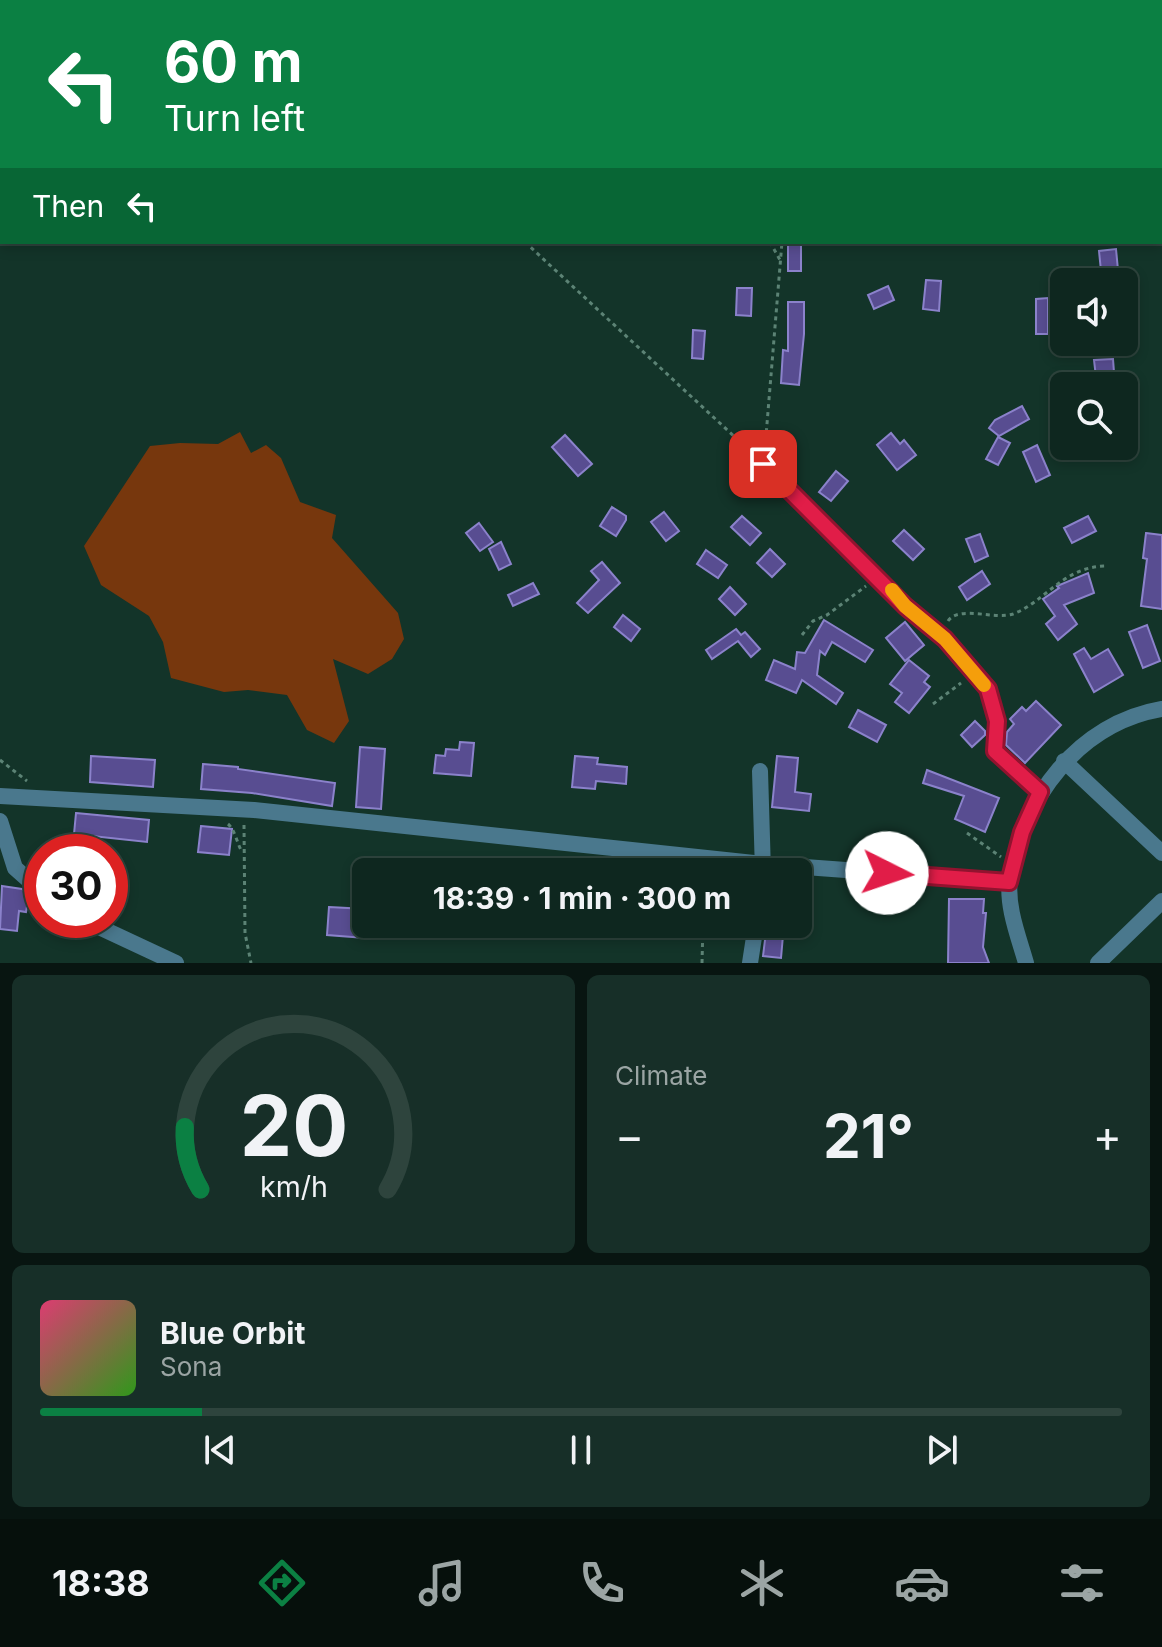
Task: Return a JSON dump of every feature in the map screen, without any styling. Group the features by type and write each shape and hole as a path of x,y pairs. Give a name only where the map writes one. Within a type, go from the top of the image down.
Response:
{"street":[{"path":"763,464 905,606 937,631 988,689 997,721 995,751 1040,792"},
{"path":"1026,963 1014,919 1011,874 1022,832 1040,792 1064,761 1101,731 1145,712 1162,709"},
{"path":"1064,761 1162,853"},
{"path":"760,771 763,858"},
{"path":"0,796 246,809 675,858"},
{"path":"0,821 15,868 24,876"},
{"path":"812,869 1011,874"},
{"path":"1098,963 1162,901"},
{"path":"123,938 176,963"},
{"path":"750,963 754,938"}],"path":[{"path":"527,244 763,464"},
{"path":"771,244 780,261"},
{"path":"763,464 782,244"},
{"path":"937,631 953,614 959,612 978,615 1014,613 1052,586 1086,568 1105,566"},
{"path":"802,635 813,621 827,615 870,583 892,590"},
{"path":"933,704 973,672"},
{"path":"0,760 49,798"},
{"path":"225,808 227,823 233,828 234,838 243,855"},
{"path":"246,809 243,855 245,933 251,963"},
{"path":"967,833 1011,874"},
{"path":"702,963 703,938"}],"shaded area":[{"path":"240,432 251,453 266,445 281,458 300,502 336,515 332,538 398,613 404,639 392,659 368,674 333,659 349,721 334,743 307,730 287,695 248,690 224,692 171,678 163,642 149,616 101,585 84,546 150,446 218,444"}],"building":[{"path":"788,244 801,244 801,271 788,271"},
{"path":"1116,249 1118,268 1101,268 1099,251"},
{"path":"926,280 941,281 939,311 923,309"},
{"path":"888,286 894,300 874,309 868,295"},
{"path":"737,288 752,288 751,316 736,315"},
{"path":"1048,298 1048,334 1036,334 1036,299"},
{"path":"788,302 804,302 799,385 781,383 783,350 788,351"},
{"path":"693,330 705,331 703,359 692,358"},
{"path":"1113,359 1114,372 1095,372 1094,360"},
{"path":"1022,406 1029,419 999,436 989,428 995,420"},
{"path":"891,433 900,444 904,440 916,455 897,470 877,445"},
{"path":"565,435 592,464 578,476 552,447"},
{"path":"998,437 1010,443 998,465 986,459"},
{"path":"1037,445 1050,475 1036,482 1023,452"},
{"path":"836,471 848,481 831,501 819,492"},
{"path":"612,507 626,516 616,536 600,526"},
{"path":"664,512 679,531 666,541 651,522"},
{"path":"742,516 761,533 750,545 731,527"},
{"path":"1088,516 1096,531 1072,543 1064,528"},
{"path":"479,523 493,542 480,551 466,533"},
{"path":"904,530 924,549 913,560 893,541"},
{"path":"1146,533 1162,535 1162,609 1141,606 1147,559 1143,558"},
{"path":"980,534 988,556 975,562 966,539"},
{"path":"501,542 511,564 499,570 489,549"},
{"path":"770,549 785,564 772,577 757,563"},
{"path":"706,550 727,565 718,578 697,564"},
{"path":"602,562 620,583 588,613 577,603 599,580 591,571"},
{"path":"982,571 990,584 967,600 959,587"},
{"path":"1088,573 1094,593 1064,605 1077,624 1058,640 1046,624 1055,616 1043,599 1059,588 1057,586"},
{"path":"533,583 539,594 513,606 508,595"},
{"path":"730,587 746,604 735,615 719,599"},
{"path":"623,615 640,629 631,641 614,627"},
{"path":"824,620 873,650 865,662 832,642 825,655 820,651 817,675 843,693 836,704 802,680 796,693 766,680 774,660 795,669 797,652 805,653"},
{"path":"905,622 924,645 905,661 886,638"},
{"path":"1147,625 1160,661 1143,668 1129,632"},
{"path":"736,629 741,635 745,632 760,649 751,657 738,641 712,659 706,650"},
{"path":"1084,648 1091,659 1108,649 1123,675 1094,692 1074,654"},
{"path":"909,660 929,676 924,682 930,687 909,713 895,702 902,693 890,684"},
{"path":"1036,701 1061,725 1025,763 1006,745 1007,732 1014,724 1010,719 1022,707 1026,711"},
{"path":"858,710 886,725 877,742 849,727"},
{"path":"975,721 985,735 972,747 961,735"},
{"path":"460,742 474,743 471,776 434,773 436,755 445,756 446,749 459,750"},
{"path":"360,747 385,749 381,809 356,807"},
{"path":"91,756 155,760 153,787 90,782"},
{"path":"575,756 598,758 597,764 627,767 626,784 596,781 595,789 572,787"},
{"path":"777,756 798,758 795,792 811,794 809,811 772,807"},
{"path":"203,764 335,783 332,806 252,793 201,789"},
{"path":"927,770 999,798 985,832 955,819 964,796 923,783"},
{"path":"76,813 149,820 147,842 128,840 128,834 74,834"},
{"path":"201,826 232,829 229,855 198,852"},
{"path":"2,886 22,889 24,912 19,911 17,931 0,929"},
{"path":"949,899 984,899 983,947 989,963 948,963"},
{"path":"329,907 352,908 352,937 327,935"},
{"path":"765,938 783,938 781,958 763,956"}],"slow traffic":[{"path":"892,590 905,606 945,639 984,685"}],"route":[{"path":"763,464 905,606 945,639 988,689 997,721 995,751 1040,792 1022,832 1009,882 887,873"}]}
